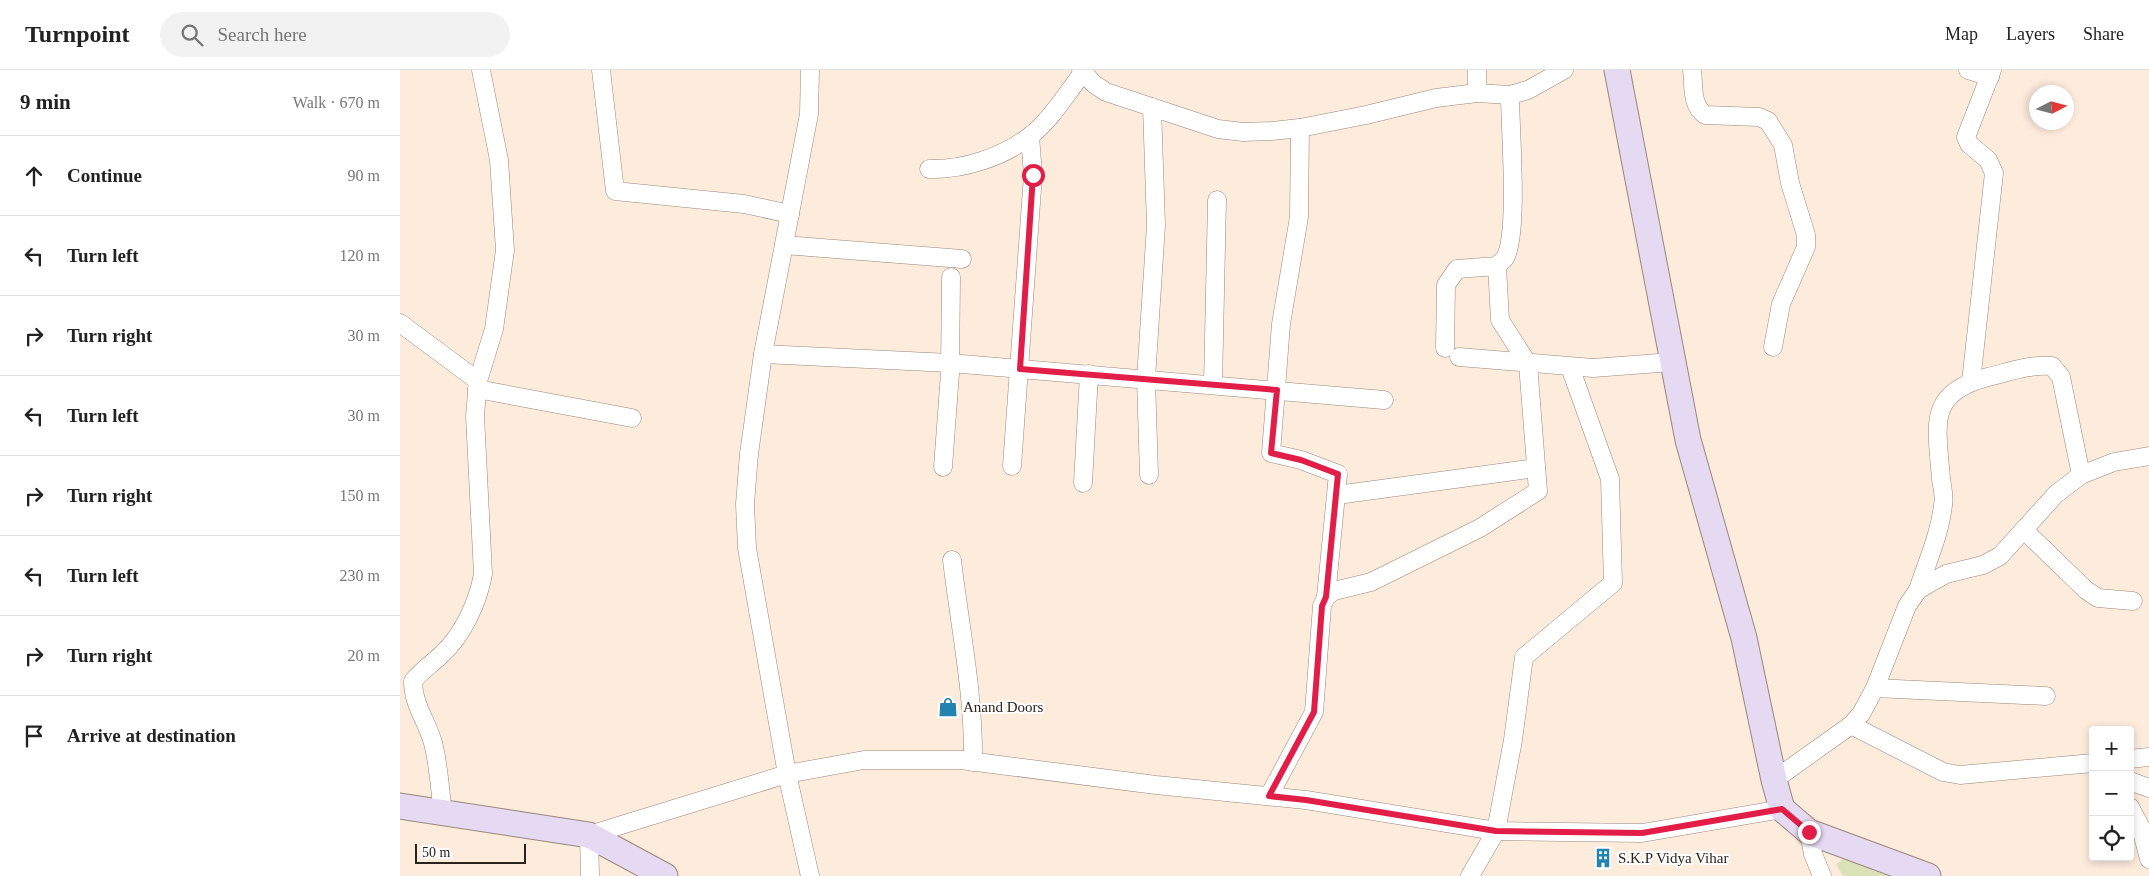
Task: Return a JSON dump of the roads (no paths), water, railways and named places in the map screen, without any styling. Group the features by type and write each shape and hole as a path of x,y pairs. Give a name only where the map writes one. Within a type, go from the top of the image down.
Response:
{"main road":[{"path":"1617,70 1672,362 1702,496 1744,638 1774,780 1782,809 1809,832 1928,876"},
{"path":"400,806 589,835 665,876"}],"street":[{"path":"443,814 434,747 430,732 416,704 407,679 442,654 450,645 471,611 479,592 483,574 476,451 477,385 494,330 504,250 498,160 481,70"},
{"path":"601,70 615,191 737,203 790,214"},
{"path":"810,70 808,114 763,354 749,454 745,504 747,548 787,774 810,876"},
{"path":"1477,70 1477,93"},
{"path":"928,169 948,169 963,166 1000,153 1030,136 1051,114 1082,72 1106,92 1218,128 1243,132 1300,128 1436,98 1477,93 1510,96 1528,90 1564,70"},
{"path":"1692,70 1695,100 1699,110 1705,115 1759,117 1768,121 1782,145 1790,183 1806,235 1806,247 1781,304 1773,347"},
{"path":"1968,70 1991,73 1966,136 1969,144 1988,160 1994,173 1971,382"},
{"path":"1510,96 1512,218 1505,257 1497,266 1457,270 1450,277 1446,285 1452,353 1528,364 1593,368 1672,362"},
{"path":"1150,475 1146,379 1156,225 1152,107"},
{"path":"1269,796 1314,712 1322,606 1326,597 1338,474 1301,460 1271,453 1281,324 1299,217 1300,128"},
{"path":"1012,466 1033,175 1030,136"},
{"path":"1212,384 1217,200"},
{"path":"784,245 962,259"},
{"path":"1326,597 1334,591 1371,582 1480,528 1538,491 1528,364 1500,320 1497,266"},
{"path":"943,466 950,363 950,277"},
{"path":"400,323 477,385 632,418"},
{"path":"763,354 950,363 1384,400"},
{"path":"1774,780 1851,725 1861,714 1875,688 1908,606 1918,590 1940,523 1944,503 1938,434 1940,414 1945,399 1956,389 1971,382 2038,364 2052,366 2061,377 2081,475"},
{"path":"1470,876 1496,831 1513,740 1524,657 1613,583 1610,478 1570,367"},
{"path":"1084,483 1089,374"},
{"path":"1918,590 1946,574 1983,565 2000,556 2056,494 2081,475 2114,462 2149,456"},
{"path":"1337,495 1536,468"},
{"path":"2024,530 2086,590 2098,598 2133,602"},
{"path":"952,560 972,701 973,762"},
{"path":"1875,688 2046,696"},
{"path":"1851,725 1943,772 1960,775 2089,767"},
{"path":"2134,759 2149,757"},
{"path":"590,876 589,835 787,774 864,760 973,762 1156,785 1306,800 1496,831 1642,833 1782,809"},
{"path":"2134,782 2149,788"},
{"path":"2134,815 2141,828 2149,860"},
{"path":"1809,832 1813,854 1822,876"}],"place":[{"name":"Anand Doors","path":"948,707"},
{"name":"S.K.P Vidya Vihar","path":"1603,858"}]}
